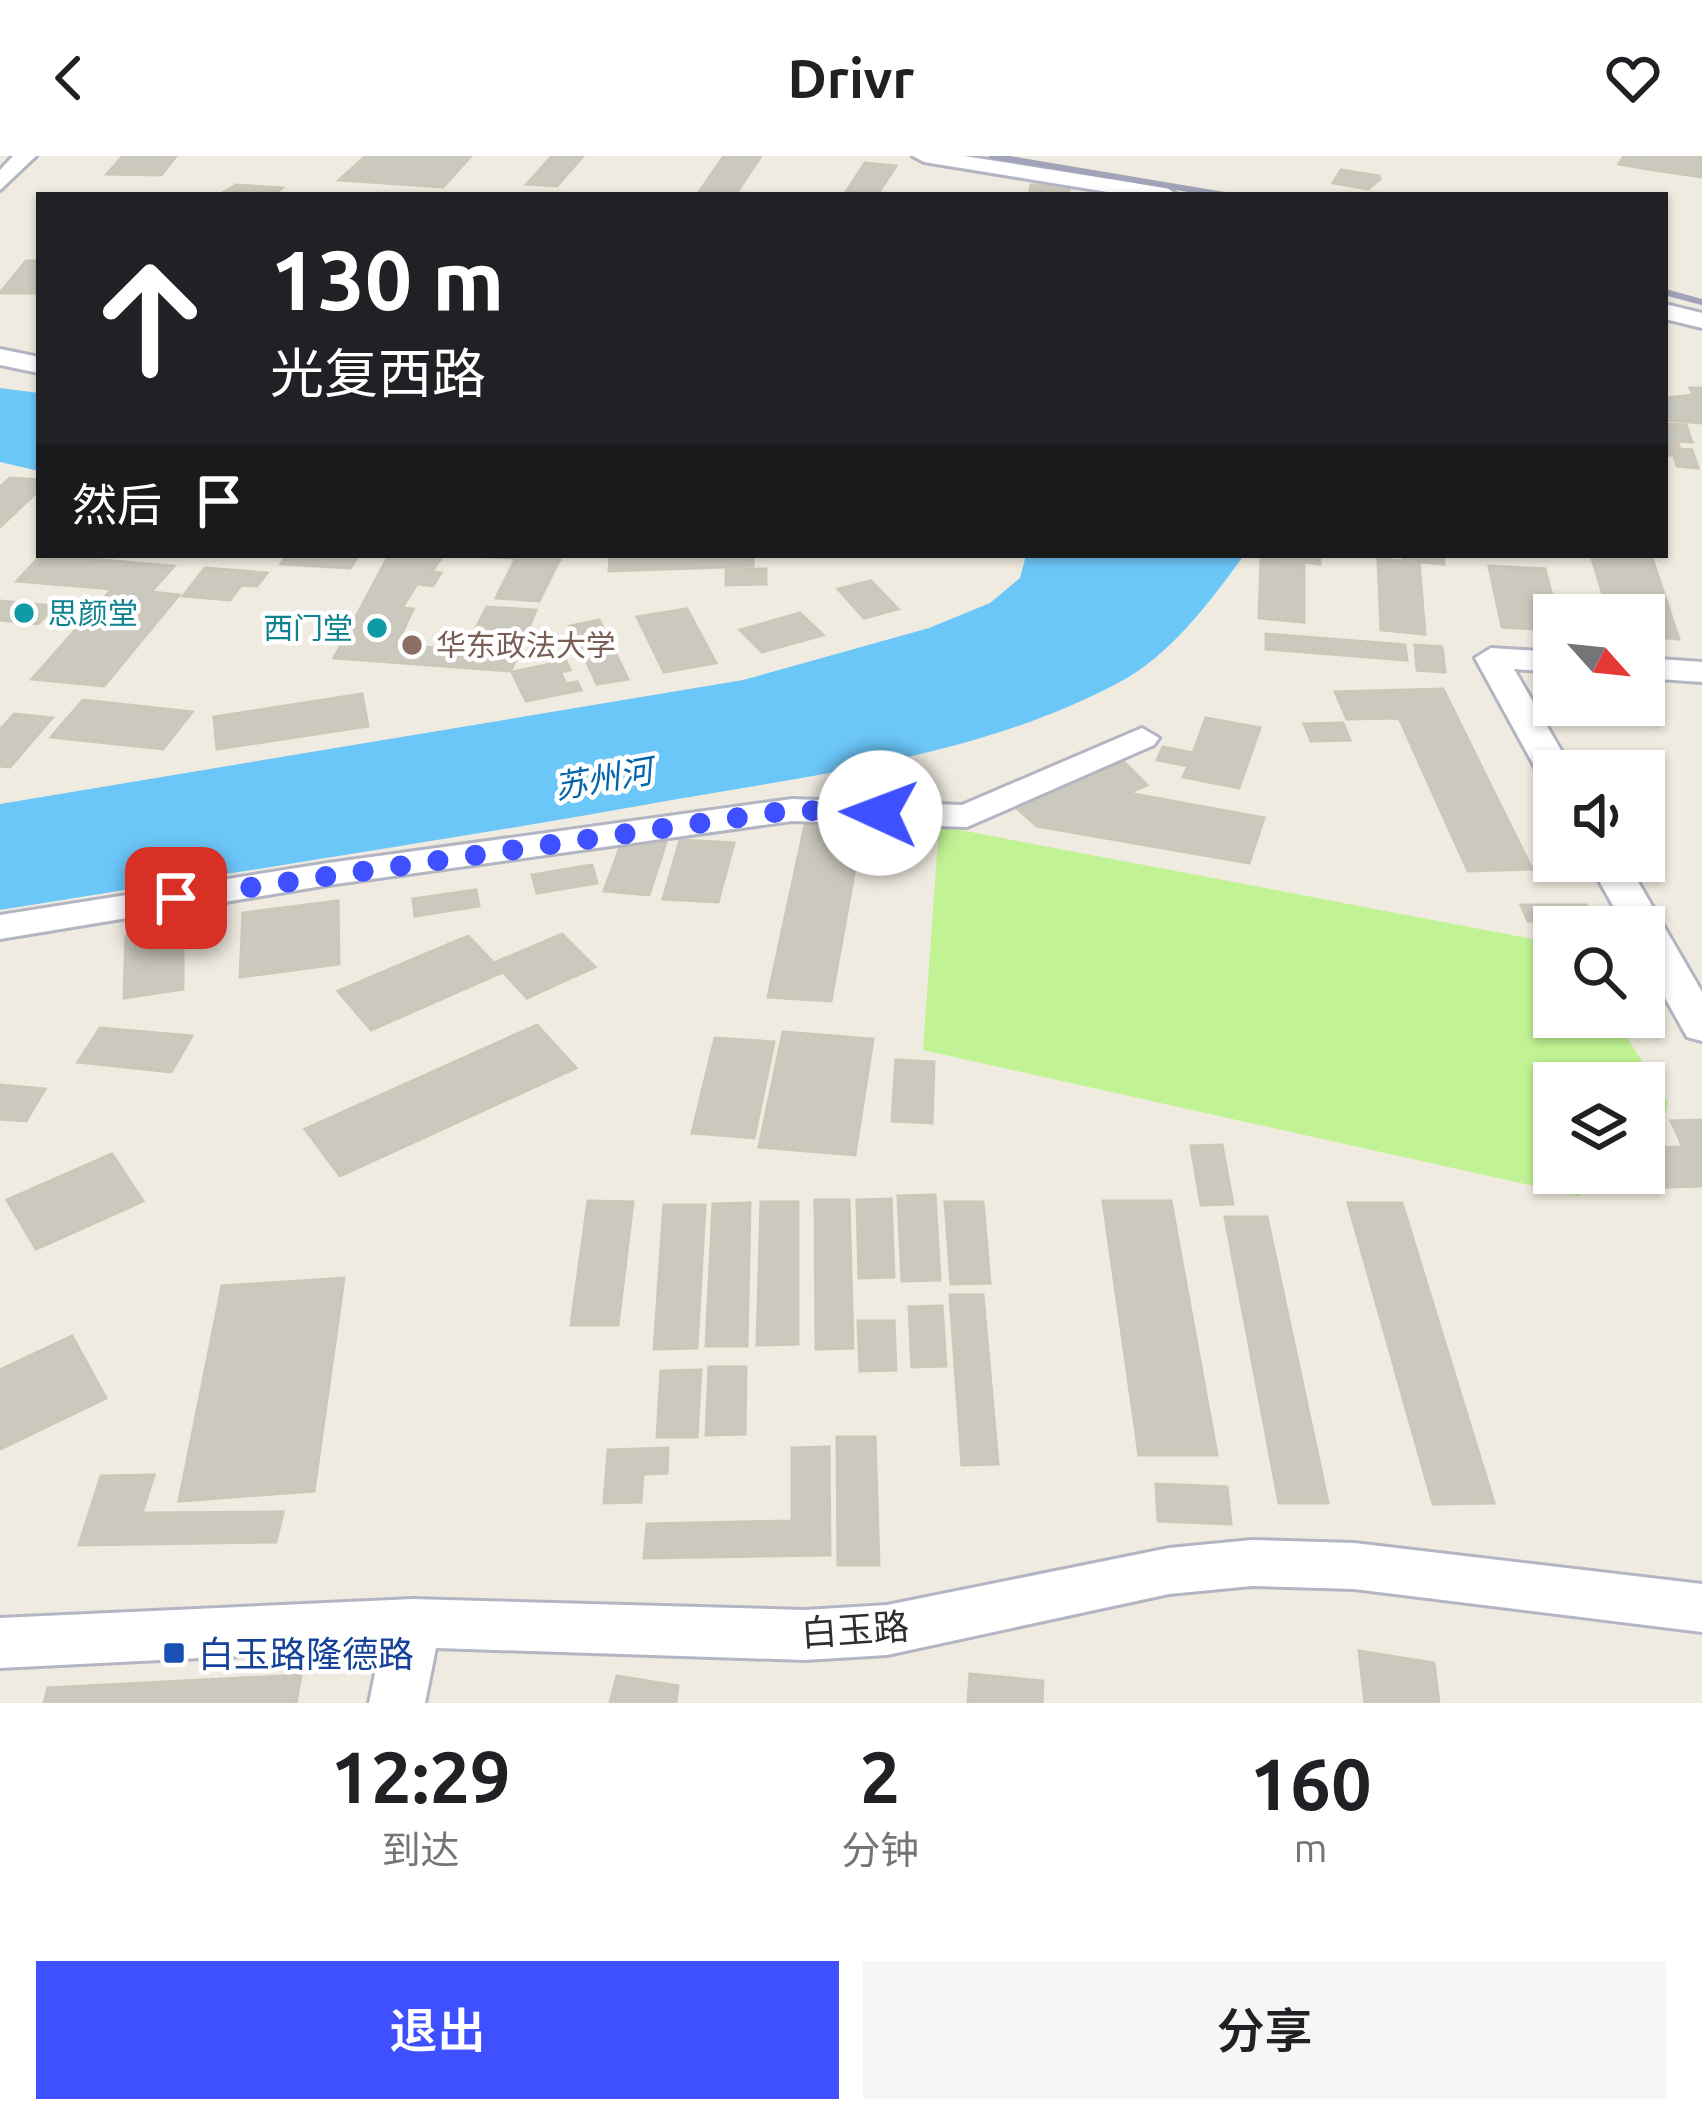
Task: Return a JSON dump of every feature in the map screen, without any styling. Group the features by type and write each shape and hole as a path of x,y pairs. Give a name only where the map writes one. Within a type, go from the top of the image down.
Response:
{"street":[{"path":"0,183 25,156"},
{"path":"924,156 1148,192"},
{"path":"1668,312 1702,321"},
{"path":"0,357 36,363"},
{"path":"1533,661 1491,658 1544,750"},
{"path":"1665,669 1702,672"},
{"path":"0,927 328,874 792,810 967,816 1142,738"},
{"path":"1619,882 1702,1027"},
{"name":"白玉路","path":"0,1643 413,1623 805,1635 964,1618 1169,1571 1252,1563 1354,1566 1702,1608"},
{"path":"398,1703 413,1623"}],"green space":[{"path":"939,826 1533,939 1533,1038 1627,1038 1643,1062 1533,1062 1533,1186 923,1050"}],"water":[{"path":"0,388 36,393 36,470 0,462"},
{"name":"苏州河","path":"1025,558 1242,558 1188,626 1137,672 1065,708 956,745 786,781 0,910 0,804 743,680 929,628 990,603 1020,578"}],"building":[{"path":"123,156 176,156 161,175 107,174"},
{"path":"366,156 471,156 443,187 339,180"},
{"path":"552,156 583,156 557,186 527,184"},
{"path":"724,156 761,156 737,192 699,192"},
{"path":"1624,156 1662,159 1654,170 1619,164"},
{"path":"1661,156 1702,157 1702,177 1654,170"},
{"path":"865,163 896,166 879,192 846,192"},
{"path":"1341,170 1380,179 1368,189 1333,183"},
{"path":"236,185 282,188 277,192 224,192"},
{"path":"1031,185 1070,185 1069,192 1030,192"},
{"path":"26,261 36,261 36,293 0,293"},
{"path":"1690,388 1702,388 1702,423 1668,420 1668,398 1693,395"},
{"path":"1668,424 1686,425 1692,442 1677,441 1680,449 1692,450 1698,468 1677,466 1674,455 1668,455"},
{"path":"10,478 36,480 36,493 0,527 0,487"},
{"path":"38,558 174,566 151,592 179,595 104,686 32,679 112,589 17,581"},
{"path":"285,558 357,558 350,568 281,564"},
{"name":"西门堂","path":"387,558 441,558 432,572 441,573 433,586 417,584 402,608 413,609 396,646 465,649 487,607 536,610 511,671 334,658"},
{"path":"516,558 560,558 539,601 496,598"},
{"path":"610,558 753,558 753,566 609,571"},
{"path":"1320,558 1320,564 1304,562 1304,622 1259,618 1261,559"},
{"path":"1443,558 1444,564 1419,562 1425,634 1381,630 1378,559"},
{"path":"1592,558 1652,558 1664,594 1603,594"},
{"path":"1489,566 1545,569 1552,594 1533,594 1533,629 1502,627"},
{"path":"205,568 267,573 257,586 241,585 230,600 183,596"},
{"path":"766,569 766,584 726,585 726,570"},
{"path":"871,581 898,609 864,618 838,589"},
{"path":"1665,597 1679,639 1665,638"},
{"name":"思颜堂","path":"0,601 54,606 38,624 0,620"},
{"path":"687,609 716,663 664,672 637,617"},
{"path":"800,613 823,635 762,652 740,630"},
{"path":"599,620 628,679 597,684 570,626"},
{"path":"1266,634 1405,645 1407,660 1266,649"},
{"path":"1415,645 1442,647 1445,672 1417,670"},
{"path":"566,661 570,670 560,672 566,684 577,682 581,690 526,701 512,672"},
{"path":"1443,689 1532,869 1468,871 1399,718 1347,719 1335,692"},
{"path":"362,694 368,726 217,749 214,717"},
{"path":"83,700 192,712 163,749 51,737"},
{"path":"14,714 52,718 10,767 0,766 0,730"},
{"path":"1206,718 1260,728 1239,788 1183,777 1188,766 1157,760 1163,747 1193,753"},
{"path":"1343,723 1350,740 1311,741 1304,724"},
{"path":"1124,762 1147,785 1128,793 1264,818 1249,863 1037,826 1013,805"},
{"path":"806,820 863,824 831,1001 768,997"},
{"path":"623,839 666,842 649,895 604,891"},
{"path":"680,840 734,843 718,902 663,899"},
{"path":"592,865 597,883 537,893 532,875"},
{"path":"476,890 479,906 415,916 413,899"},
{"path":"338,901 339,964 240,977 243,913"},
{"path":"1521,905 1586,906 1533,906 1533,921 1528,921"},
{"path":"183,927 183,989 124,998 126,936"},
{"path":"562,934 595,967 527,998 503,972 371,1030 338,991 468,936 494,963"},
{"path":"537,1025 576,1068 340,1176 305,1129"},
{"path":"100,1028 192,1036 171,1072 78,1062"},
{"path":"783,1032 873,1039 855,1155 759,1147"},
{"path":"715,1038 774,1042 754,1138 692,1133"},
{"path":"896,1060 934,1062 932,1123 892,1121"},
{"path":"0,1085 45,1089 26,1121 0,1119"},
{"path":"1702,1120 1702,1186 1665,1187 1665,1147 1683,1147 1671,1121"},
{"path":"1222,1145 1233,1204 1201,1205 1191,1146"},
{"path":"112,1154 143,1201 36,1249 7,1200"},
{"path":"935,1195 940,1280 902,1281 898,1196"},
{"path":"891,1199 894,1277 859,1278 857,1200"},
{"path":"815,1200 849,1200 853,1348 816,1349"},
{"path":"588,1201 633,1202 618,1325 571,1325"},
{"path":"1103,1201 1171,1201 1217,1455 1139,1455"},
{"path":"761,1202 798,1202 798,1344 757,1345"},
{"path":"945,1202 983,1202 990,1283 951,1284"},
{"path":"750,1203 747,1346 706,1346 713,1204"},
{"path":"1348,1203 1402,1203 1494,1503 1433,1504"},
{"path":"664,1205 705,1205 697,1348 654,1349"},
{"path":"1225,1217 1267,1217 1328,1503 1279,1503"},
{"path":"344,1278 314,1491 179,1501 222,1286"},
{"path":"950,1295 983,1295 998,1464 962,1465"},
{"path":"942,1306 946,1366 912,1367 909,1307"},
{"path":"858,1321 894,1321 896,1370 860,1371"},
{"path":"72,1336 106,1398 0,1449 0,1370"},
{"path":"709,1367 746,1367 745,1434 706,1435"},
{"path":"701,1370 697,1437 657,1437 661,1371"},
{"path":"837,1437 875,1437 879,1565 838,1565"},
{"path":"829,1447 830,1555 644,1558 647,1524 792,1521 792,1448"},
{"path":"668,1448 667,1473 643,1474 641,1502 604,1503 608,1450"},
{"path":"154,1475 142,1513 283,1512 276,1542 79,1545 101,1476"},
{"path":"1156,1484 1227,1487 1231,1524 1158,1521"},
{"path":"1359,1651 1434,1663 1439,1703 1365,1703"},
{"path":"970,1674 1043,1681 1042,1703 968,1703"},
{"path":"301,1675 296,1703 44,1703 48,1688"},
{"path":"617,1676 678,1686 676,1703 610,1703"}],"railway":[{"path":"992,156 1206,192"},
{"path":"1668,293 1702,302"}],"place":[{"name":"思颜堂","path":"24,613"},
{"name":"西门堂","path":"377,628"},
{"name":"华东政法大学","path":"412,645"},
{"name":"白玉路隆德路","path":"174,1653"}],"route":[{"path":"176,898 792,810 880,813"}]}
